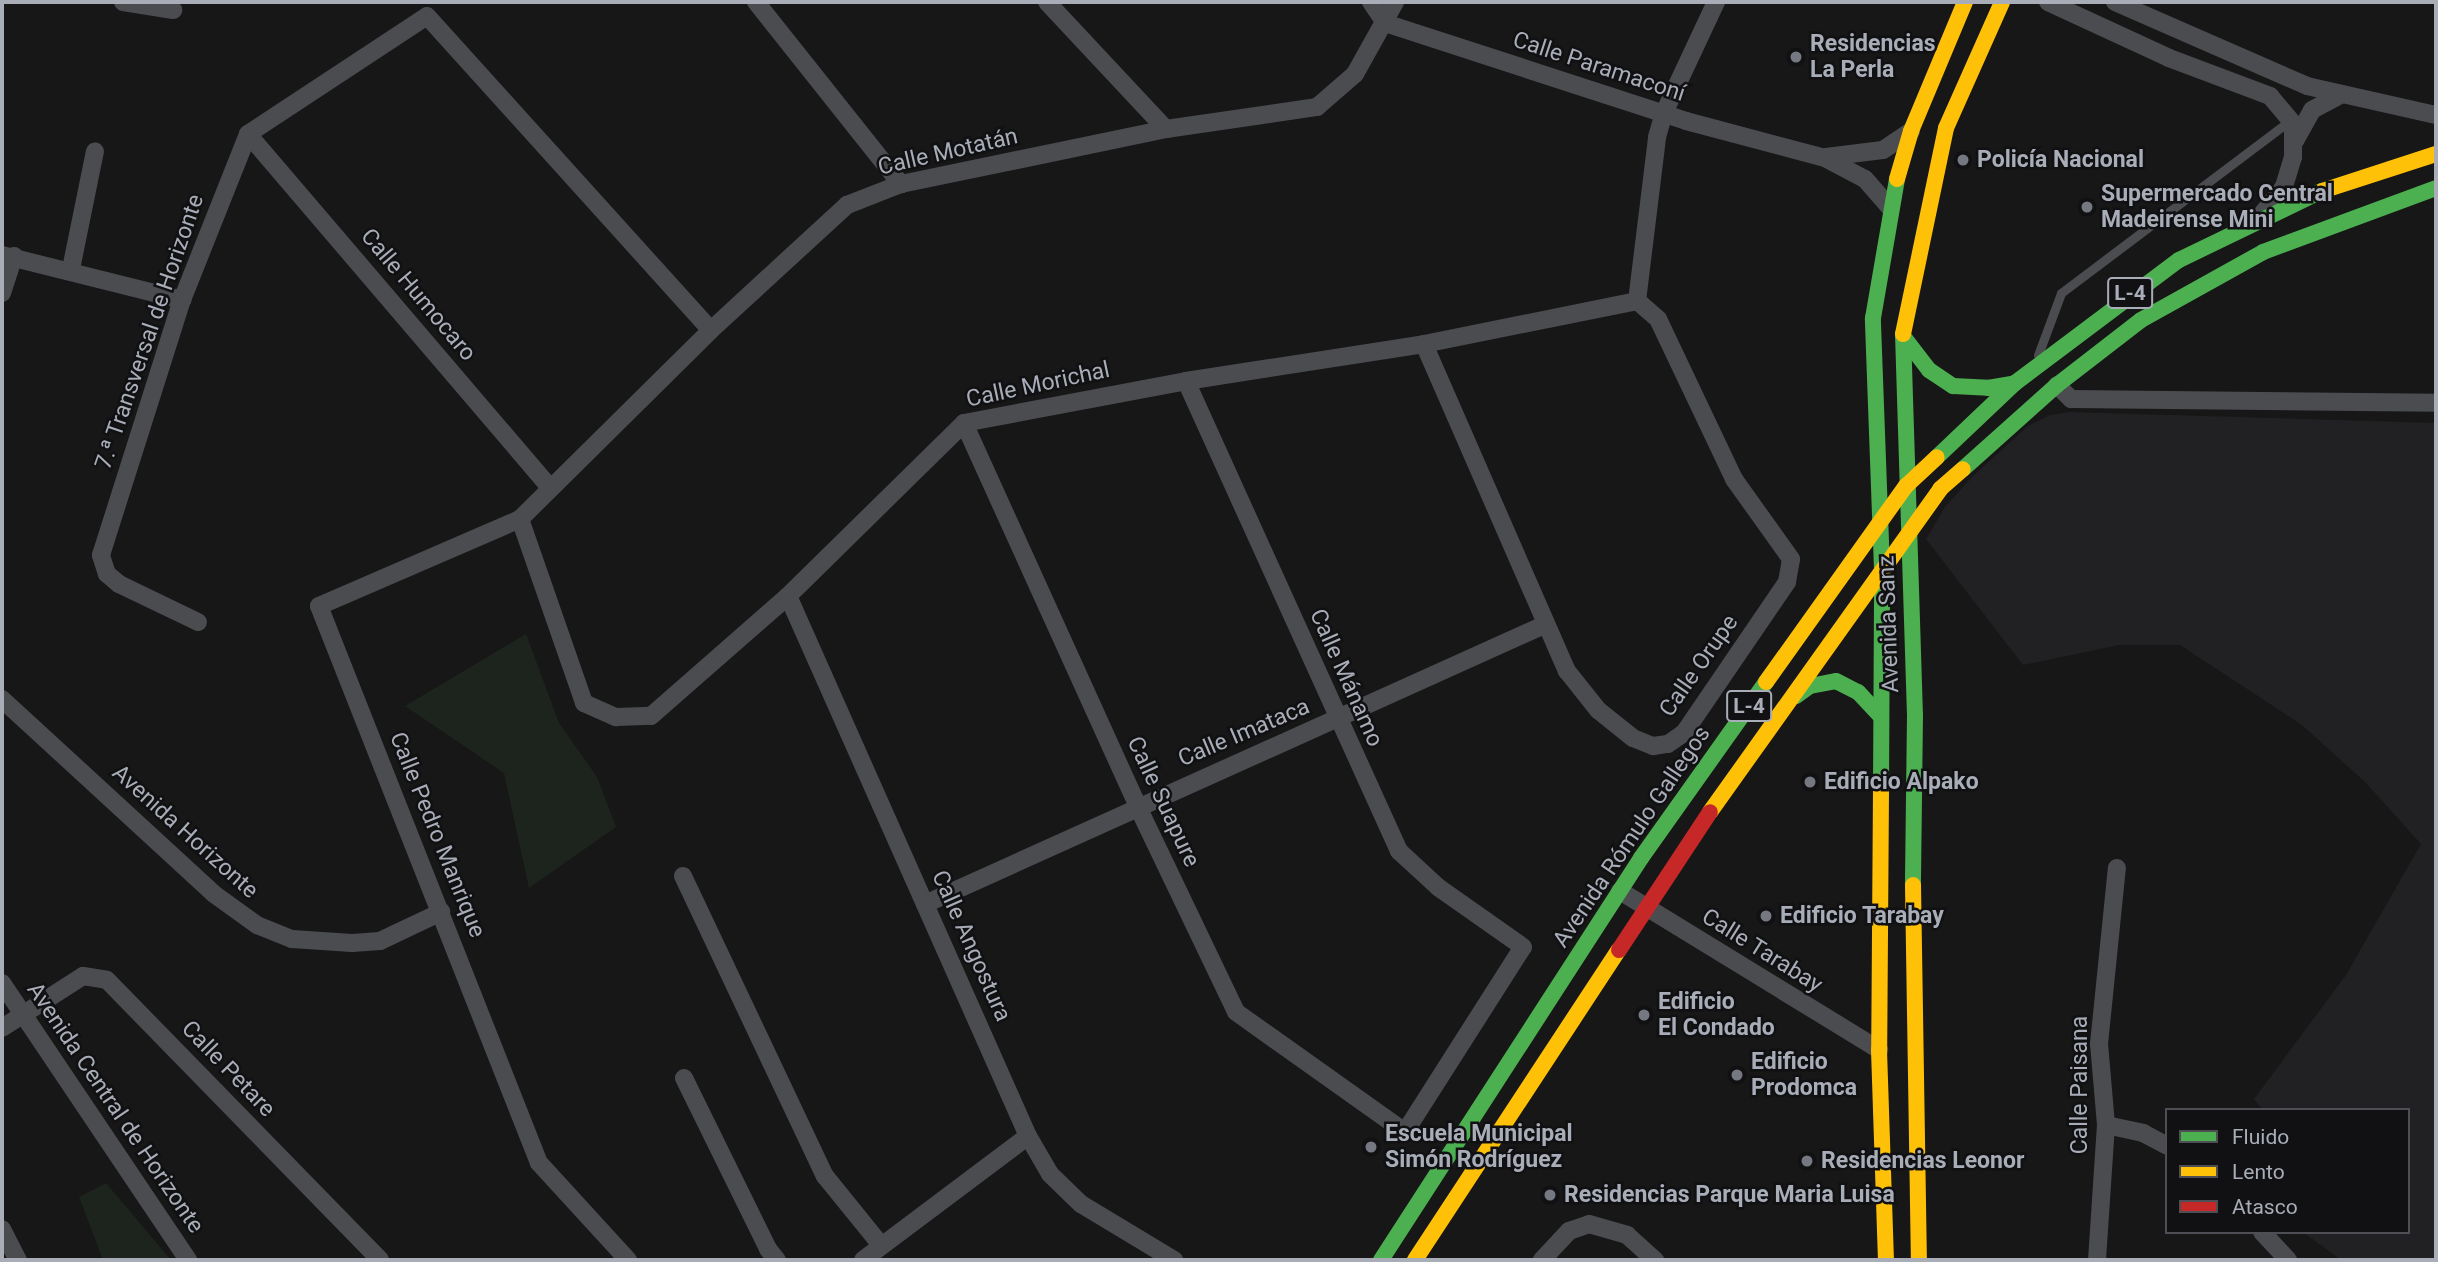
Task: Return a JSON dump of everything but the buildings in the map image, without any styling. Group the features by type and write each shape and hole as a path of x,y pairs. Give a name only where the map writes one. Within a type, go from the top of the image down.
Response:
{"main road":[{"name":"Avenida Sanz","path":"1886,1260 1879,1050 1882,569 1878,521 1873,318 1889,207 1911,131 1965,2"},
{"name":"Avenida Sanz","path":"1919,1260 1912,1022 1915,715 1903,335 1927,203 1946,128 2002,2"},
{"name":"Avenida Rómulo Gallegos","path":"1381,1260 1620,891 1828,599 1878,521 1906,486 2033,368 2179,260 2362,175 2436,154"},
{"name":"L-4","path":"1415,1260 1647,907 1882,569 1940,489 1969,458 2141,320 2263,252 2436,188"},
{"path":"1903,335 1929,370 1953,386 1988,388 2015,383"},
{"path":"1794,698 1810,686 1836,681 1858,692 1880,716"}],"street":[{"path":"123,2 173,10"},
{"path":"757,2 901,184"},
{"path":"1047,2 1166,129"},
{"path":"1371,2 1385,23"},
{"name":"Calle Motatán","path":"520,519 711,330 847,205 901,184 1166,129 1317,107 1356,74 1395,2"},
{"path":"1637,300 1642,240 1664,113 1716,2"},
{"path":"2048,2 2169,58 2270,96 2284,97 2290,88 2280,74"},
{"path":"2115,2 2280,74 2342,94 2436,116"},
{"path":"248,134 427,16 711,330"},
{"name":"Calle Paramaconí","path":"1385,23 1664,113 1825,158 1865,179 1889,207"},
{"path":"2294,141 2312,110 2342,94"},
{"path":"2256,222 2284,187 2294,141 2292,119 2270,96"},
{"name":"Calle Paramaconí","path":"1825,158 1883,150 1911,131"},
{"name":"7.ª Transversal de Horizonte","path":"198,622 119,584 107,574 101,555 182,300 248,134"},
{"name":"Calle Humocaro","path":"248,134 550,488"},
{"path":"71,270 95,151"},
{"path":"2,293 8,255 182,300"},
{"name":"Calle Morichal","path":"520,519 584,703 616,717 651,716 789,596 964,423 1186,381 1424,344 1637,300"},
{"name":"Calle Orupe","path":"1424,344 1544,625 1567,671 1598,710 1643,744 1668,744 1684,733 1790,575 1788,551 1734,478 1658,319 1637,300"},
{"name":"Calle Mánamo","path":"1186,381 1399,851 1438,887 1523,947 1405,1132"},
{"path":"2057,385 2070,399 2436,403"},
{"name":"Calle Suapure","path":"964,423 1136,805 1236,1012 1405,1132"},
{"name":"Calle Pedro Manrique","path":"520,519 319,606 539,1163 628,1260"},
{"name":"Calle Angostura","path":"789,596 1028,1136 1050,1174 1081,1204 1174,1260"},
{"name":"Calle Imataca","path":"925,904 1136,805 1338,719 1544,625"},
{"name":"Avenida Horizonte","path":"2,699 214,894 257,925 292,939 352,943 380,941 441,912"},
{"name":"Calle Paisana","path":"2097,1260 2106,1125 2099,1044 2117,868"},
{"path":"683,876 825,1176 880,1244"},
{"name":"Calle Tarabay","path":"1620,891 1879,1050"},
{"name":"Calle Petare","path":"2,1028 83,976 107,980 380,1260"},
{"name":"Avenida Central de Horizonte","path":"2,984 188,1260"},
{"path":"684,1078 768,1249 777,1260"},
{"path":"2106,1125 2143,1133 2165,1145"},
{"path":"863,1260 880,1244 1028,1136"},
{"path":"1542,1260 1569,1231 1589,1224 1627,1235 1655,1260"},
{"path":"2,1230 18,1260"},
{"path":"2264,1234 2288,1260"}],"lane":[{"path":"2033,368 2061,293 2292,119"}],"shaded area":[{"path":"2070,412 2436,423 2436,1260 2341,1260 2306,1234 2410,1234 2410,1108 2261,1108 2254,1099 2346,975 2421,844 2366,783 2302,725 2180,645 2119,645 2023,665 1926,539 1945,507 1972,477 2028,426 2050,415"},
{"path":"526,634 559,723 597,777 616,827 529,888 504,773 405,706"},
{"path":"106,1183 171,1260 103,1260 79,1197"}],"traffic: fast":[{"path":"1881,790 1882,569 1873,318 1897,179"},
{"path":"1963,469 2057,385 2141,320 2263,252 2436,188"},
{"path":"1937,457 2015,383 2179,260 2322,191"},
{"path":"1903,334 1915,715 1913,885"},
{"path":"1903,336 1929,370 1953,386 1988,388 2015,383"},
{"path":"1796,696 1810,686 1836,681 1858,692 1880,716"},
{"path":"1381,1260 1641,858 1766,682"}],"traffic: slow":[{"path":"1897,179 1911,131 1965,2"},
{"path":"1903,334 1946,128 2002,2"},
{"path":"2322,191 2436,154"},
{"path":"1766,682 1906,486 1937,457"},
{"path":"1710,812 1940,489 1963,469"},
{"path":"1881,790 1879,1050 1886,1260"},
{"path":"1913,885 1919,1260"},
{"path":"1415,1260 1619,950"}],"traffic: jam":[{"path":"1619,950 1710,812"}],"place":[{"name":"Residencias La Perla","path":"1796,57"},
{"name":"Policía Nacional","path":"1963,160"},
{"name":"Supermercado Central Madeirense Mini","path":"2087,207"},
{"name":"Edificio Alpako","path":"1810,782"},
{"name":"Edificio Tarabay","path":"1766,916"},
{"name":"Edificio El Condado","path":"1644,1015"},
{"name":"Edificio Prodomca","path":"1737,1075"},
{"name":"Escuela Municipal Simón Rodríguez","path":"1371,1147"},
{"name":"Residencias Leonor","path":"1807,1161"},
{"name":"Residencias Parque Maria Luisa","path":"1550,1195"}]}
